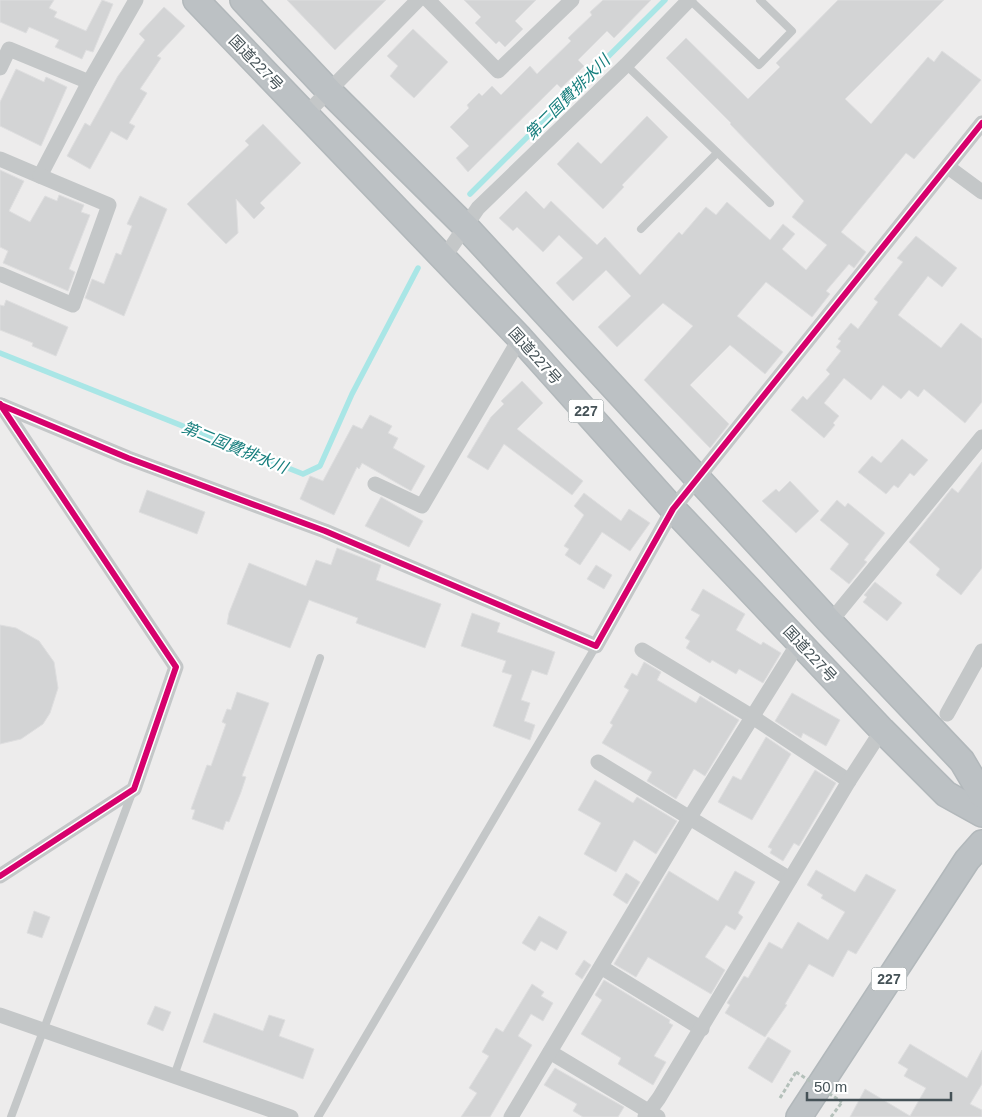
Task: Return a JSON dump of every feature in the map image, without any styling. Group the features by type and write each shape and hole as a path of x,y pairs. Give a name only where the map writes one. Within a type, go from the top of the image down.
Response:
{"highway":[{"name":"国道227号","path":"196,0 520,338 673,509 882,730 946,794 982,814"},
{"name":"227","path":"245,1 329,91 466,227 698,480 962,762 982,796"},
{"name":"227","path":"799,1117 967,860 982,843"}],"street":[{"path":"40,176 89,82 136,0"},
{"path":"306,114 418,0"},
{"path":"428,0 498,71 572,0"},
{"path":"443,259 478,208 626,65 689,0"},
{"path":"0,68 9,49 89,82"},
{"path":"1,404 128,458 325,531 596,646 673,509 982,124"},
{"path":"0,159 109,205 72,305 0,274"},
{"path":"948,167 982,192"},
{"path":"375,484 422,506 520,338"},
{"path":"0,876 134,789 176,668 1,404"},
{"path":"830,622 982,437"},
{"path":"511,1117 690,817 799,642"},
{"path":"642,650 752,716 849,781"},
{"path":"947,714 982,651"},
{"path":"550,1052 651,1115 790,879 882,730"},
{"path":"598,762 790,879"},
{"path":"601,967 702,1029"},
{"path":"0,1015 292,1117"}],"lane":[{"path":"689,0 759,65 792,31 760,0"},
{"path":"626,65 770,203"},
{"path":"641,229 717,153"},
{"path":"318,1117 596,646"},
{"path":"174,1076 320,658"},
{"path":"11,1117 134,789"}],"path":[{"path":"780,1098 796,1072 842,1102 831,1117"}],"building":[{"path":"0,0 54,0 49,8 57,12 54,17 86,31 102,0 113,4 93,52 86,50 82,59 55,47 59,40 29,27 26,33 0,22"},
{"path":"287,0 386,0 335,50"},
{"path":"464,0 536,0 515,21 523,29 505,47 499,41 496,44 475,23 481,17"},
{"path":"603,0 651,0 614,38 607,31 578,60 584,66 561,88 557,84 468,172 456,158 469,146 450,127 469,108 467,105 479,93 482,96 492,86 501,95 530,66 537,74 571,41 568,38 592,15 590,12"},
{"path":"838,0 944,0 845,99 871,124 928,57 934,62 942,51 981,80 914,159 906,153 841,232 866,252 854,268 849,264 826,291 830,294 812,317 766,282 737,316 783,352 765,374 730,345 690,385 729,424 710,448 644,380 693,326 663,303 617,347 598,327 631,296 606,270 573,301 556,283 583,258 559,235 543,252 517,227 513,231 499,218 526,191 544,209 551,201 597,245 605,237 640,275 679,232 682,235 706,207 716,215 727,202 770,240 783,224 795,234 782,249 806,270 827,245 792,217 804,201 731,123 666,58 686,38 748,99 780,67 776,63"},
{"path":"164,7 185,26 157,56 161,58 140,89 147,93 129,123 135,126 127,140 111,131 90,169 67,156 85,123 90,126 118,76 145,40 139,34"},
{"path":"413,29 448,62 414,98 390,76 398,66 387,56"},
{"path":"16,69 44,82 46,77 67,87 41,146 0,126 0,102"},
{"path":"647,116 668,137 622,185 624,187 603,209 557,164 578,142 601,164"},
{"path":"263,124 301,163 260,203 265,208 254,219 236,199 238,233 226,244 187,204 249,145 245,141"},
{"path":"0,170 24,181 9,211 30,222 45,196 57,201 59,195 84,205 81,212 90,215 69,269 75,272 68,291 3,263 8,251 0,247"},
{"path":"140,196 167,209 124,316 85,298 92,279 104,284 116,253 121,255 132,226 127,224"},
{"path":"916,236 957,268 942,287 928,276 898,315 941,348 961,323 982,339 982,402 965,423 924,389 918,397 909,390 901,399 883,385 871,400 844,378 824,403 839,416 833,423 835,425 824,438 791,410 803,396 807,400 830,374 826,370 841,351 836,347 841,341 838,339 851,323 858,329 878,302 874,299 903,262 897,258"},
{"path":"6,300 68,327 56,356 32,346 33,343 0,330 0,305 4,306"},
{"path":"522,381 543,403 517,429 583,481 572,495 504,444 488,470 467,457 491,417 504,404 501,401"},
{"path":"370,415 392,426 388,433 398,438 393,448 425,466 411,491 362,463 359,469 357,467 334,515 300,499 310,476 323,481 353,425 362,429"},
{"path":"902,439 928,460 914,476 910,473 898,488 894,485 886,494 858,472 872,456 881,463"},
{"path":"982,462 982,568 961,595 936,575 940,569 909,542 952,488 958,493"},
{"path":"790,481 819,511 796,533 762,501 776,489 779,492"},
{"path":"147,490 205,512 197,534 139,512"},
{"path":"584,493 621,521 629,509 650,523 630,551 602,532 580,565 565,555 569,549 564,546 584,515 574,506"},
{"path":"381,497 423,521 409,547 365,526"},
{"path":"837,500 845,507 848,503 885,533 864,560 867,562 849,584 830,569 849,544 820,520"},
{"path":"337,548 381,565 376,580 441,604 425,648 356,623 358,618 309,600 290,648 227,624 229,613 249,563 306,586 316,560 331,565"},
{"path":"596,565 612,575 604,589 587,579"},
{"path":"875,582 902,603 887,621 863,602 867,597 864,595"},
{"path":"703,589 745,614 736,630 761,645 763,642 781,653 763,683 739,669 736,674 712,660 710,663 686,648 690,641 685,638 700,615 691,610"},
{"path":"472,613 500,623 497,632 555,652 547,675 532,670 521,700 530,703 524,721 535,725 530,740 493,726 512,675 502,672 506,661 461,646"},
{"path":"0,625 16,628 39,641 54,662 58,688 50,713 43,724 21,739 0,744"},
{"path":"644,662 661,672 657,680 696,703 700,696 739,720 705,776 694,769 676,799 647,781 652,772 602,743 613,725 610,723 629,690 624,687 632,673 637,676"},
{"path":"237,692 269,703 242,776 246,777 241,792 229,822 226,821 223,830 192,819 195,810 191,809 207,765 211,766 226,724 222,722 227,709 231,710"},
{"path":"792,693 840,720 826,746 803,733 801,738 775,721"},
{"path":"766,737 791,754 752,820 718,802 733,776 741,780"},
{"path":"815,770 836,783 799,846 794,843 783,861 770,853 772,849 768,847"},
{"path":"595,780 633,803 637,797 677,821 656,854 634,840 616,872 584,854 601,823 578,810"},
{"path":"816,870 855,892 866,874 896,890 856,954 848,950 833,977 809,964 785,1004 787,1005 765,1037 725,1013 730,1005 727,1003 744,976 748,978 769,942 782,949 798,922 828,940 845,912 821,898 823,895 807,885"},
{"path":"669,871 718,901 735,871 755,882 738,913 743,917 735,930 726,925 705,957 725,970 711,994 648,957 636,977 614,964"},
{"path":"626,873 640,882 627,904 613,895"},
{"path":"34,911 50,917 42,938 27,933"},
{"path":"539,916 567,932 557,950 541,941 535,951 522,943"},
{"path":"584,960 591,965 582,979 575,974"},
{"path":"604,980 670,1020 669,1023 673,1025 654,1056 666,1062 653,1085 618,1064 621,1058 581,1034 602,1000 595,995"},
{"path":"532,984 544,992 541,996 553,1003 543,1021 531,1014 518,1036 532,1045 490,1117 461,1117 477,1093 469,1088 489,1056 482,1052 496,1028 503,1032"},
{"path":"155,1006 171,1012 163,1031 147,1024"},
{"path":"214,1013 263,1031 269,1015 285,1020 279,1036 314,1049 303,1079 203,1042"},
{"path":"768,1037 791,1051 772,1083 748,1068"},
{"path":"910,1044 967,1078 982,1050 982,1084 970,1104 982,1110 982,1117 850,1117 865,1089 910,1116 926,1088 904,1076 908,1069 898,1063"},
{"path":"555,1068 624,1107 618,1117 583,1117 573,1111 577,1104 544,1085"}],"waterway":[{"name":"第二国費排水川","path":"470,194 665,0"},
{"name":"第二国費排水川","path":"0,353 303,474 320,466 352,394 418,268"}],"cycle path":[{"path":"1,405 128,458 325,531 596,646 673,509 982,123"},
{"path":"0,404 176,667 134,789 0,876"}]}
